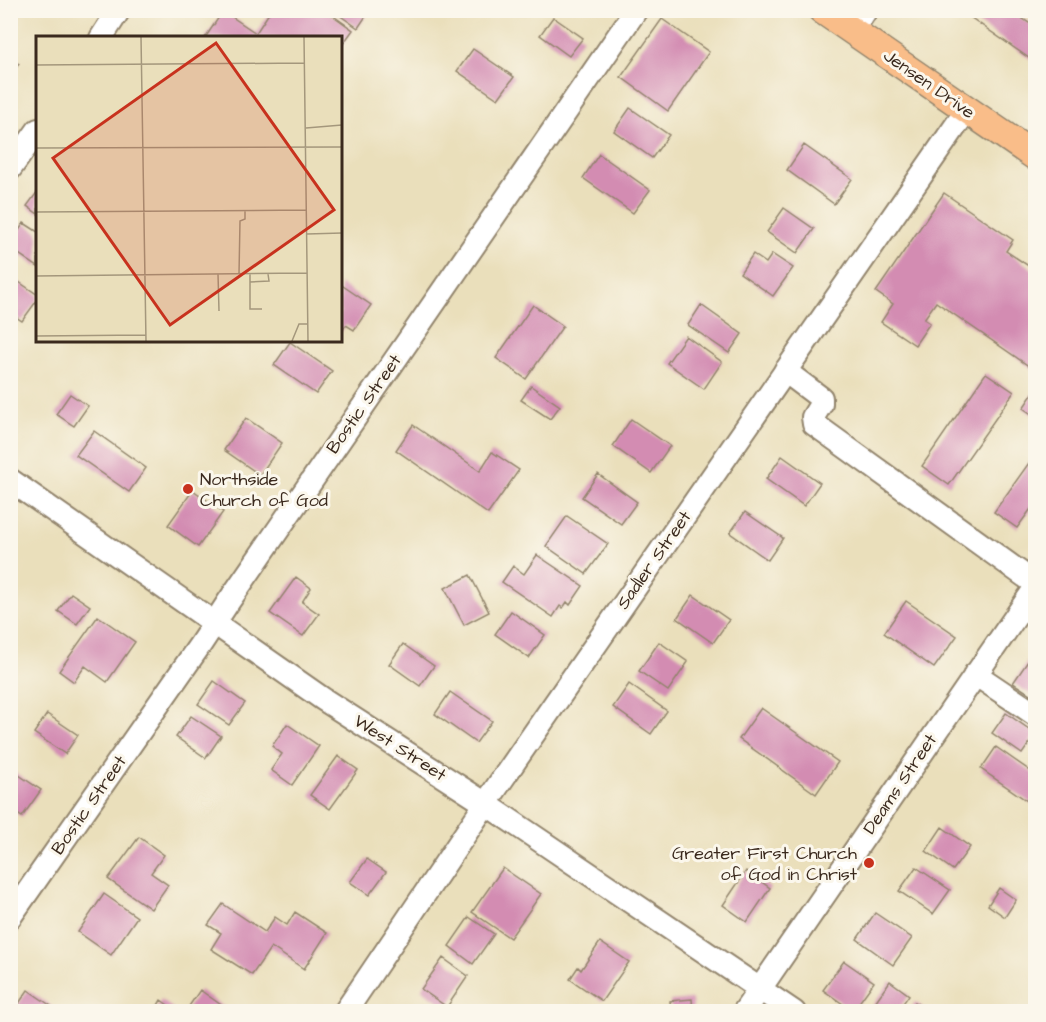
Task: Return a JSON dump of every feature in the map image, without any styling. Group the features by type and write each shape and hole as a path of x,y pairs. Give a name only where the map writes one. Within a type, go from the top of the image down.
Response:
{"main road":[{"name":"Jensen Drive","path":"822,10 859,21 966,111 1035,157"}],"street":[{"path":"102,36 119,10"},
{"name":"Bostic Street","path":"10,916 215,623 636,10"},
{"name":"Sadler Street","path":"345,1011 966,111"},
{"path":"10,169 36,133"},
{"path":"785,371 821,398 821,404 813,417 814,424 1035,585"},
{"name":"West Street","path":"10,480 323,699 486,804 794,1011"},
{"name":"Deams Street","path":"744,1011 1035,585"},
{"path":"975,674 1035,715"}],"building":[{"path":"271,10 325,10 353,30 342,45 342,36 206,36 223,11 256,33"},
{"path":"332,10 370,10 358,28"},
{"path":"960,10 1010,10 1036,28 1036,63"},
{"path":"553,17 583,38 569,56 540,35"},
{"path":"662,19 709,52 668,111 621,77"},
{"path":"473,49 514,77 498,99 457,71"},
{"path":"10,58 19,64 10,75"},
{"path":"630,108 669,135 652,158 614,131"},
{"path":"804,145 852,179 834,204 787,170"},
{"path":"599,154 650,190 633,213 583,178"},
{"path":"944,193 1013,240 1006,251 1036,271 1036,371 936,302 924,319 930,323 915,345 881,322 893,304 876,292"},
{"path":"36,194 36,213 27,206"},
{"path":"784,208 814,229 797,253 767,232"},
{"path":"24,223 36,231 36,266 10,248 10,243"},
{"path":"753,254 766,263 772,254 793,268 773,296 740,273"},
{"path":"10,276 36,294 36,302 22,321 10,313"},
{"path":"342,285 371,305 354,330 346,325 342,330"},
{"path":"533,305 563,326 526,379 496,358"},
{"path":"701,305 742,334 729,353 688,325"},
{"path":"686,336 722,362 704,389 667,363"},
{"path":"290,342 332,371 316,394 274,365"},
{"path":"986,373 1014,392 949,485 922,466"},
{"path":"531,386 560,406 550,419 521,400"},
{"path":"1036,389 1036,417 1023,408"},
{"path":"70,394 88,406 74,426 56,414"},
{"path":"246,418 282,443 260,475 224,450"},
{"path":"631,419 670,446 651,473 613,446"},
{"path":"413,425 480,471 492,452 519,470 488,514 396,450"},
{"path":"94,431 146,468 129,492 76,455"},
{"path":"1036,453 1036,502 1017,528 994,512"},
{"path":"782,456 820,483 804,506 766,479"},
{"path":"598,474 637,502 621,524 582,497"},
{"path":"193,490 223,512 198,547 168,525"},
{"path":"745,512 783,538 768,560 730,533"},
{"path":"567,516 608,544 586,574 546,546"},
{"path":"537,555 583,586 570,605 567,602 563,608 560,606 553,617 502,582 513,566 524,574"},
{"path":"470,575 489,612 464,625 445,588"},
{"path":"296,577 311,588 302,602 319,614 303,636 270,613"},
{"path":"71,593 90,606 77,624 58,611"},
{"path":"693,595 729,620 713,643 677,618"},
{"path":"906,601 957,636 934,668 884,633"},
{"path":"511,611 545,635 529,658 495,634"},
{"path":"98,616 135,642 107,682 85,666 74,682 59,671"},
{"path":"659,642 688,662 668,691 639,671"},
{"path":"403,644 434,666 420,686 389,664"},
{"path":"1028,661 1036,667 1036,698 1013,683"},
{"path":"214,681 245,703 229,725 198,704"},
{"path":"629,684 667,711 651,734 613,707"},
{"path":"450,692 492,721 476,743 435,714"},
{"path":"761,708 838,762 816,794 739,739"},
{"path":"1006,713 1036,734 1022,754 992,733"},
{"path":"47,714 78,735 65,754 34,733"},
{"path":"191,716 221,736 206,758 176,737"},
{"path":"287,724 319,746 292,785 271,770 282,754 272,746"},
{"path":"996,747 1036,775 1036,807 981,769"},
{"path":"338,756 358,770 330,809 310,795"},
{"path":"10,769 41,790 22,817 10,809"},
{"path":"942,827 970,847 953,870 926,851"},
{"path":"139,837 164,855 151,873 168,885 151,909 108,879"},
{"path":"367,859 386,872 369,895 350,882"},
{"path":"916,867 950,890 933,914 899,891"},
{"path":"503,868 541,894 510,938 472,912"},
{"path":"746,871 770,888 747,922 723,905"},
{"path":"999,888 1016,900 1005,917 988,905"},
{"path":"104,894 137,917 111,955 78,932"},
{"path":"223,904 265,932 275,917 287,925 295,912 327,933 304,969 271,947 252,975 211,949 221,933 208,925"},
{"path":"875,913 912,938 893,965 857,939"},
{"path":"469,917 494,934 473,964 449,946"},
{"path":"600,942 629,962 602,1001 570,979 578,967 581,970"},
{"path":"443,958 468,976 447,1007 421,989"},
{"path":"844,961 874,982 853,1011 823,990"},
{"path":"890,981 909,995 897,1012 868,1012"},
{"path":"28,990 57,1010 55,1012 13,1012"},
{"path":"200,990 231,1012 185,1012"},
{"path":"692,999 693,1012 671,1012 670,1001"},
{"path":"161,1000 178,1012 154,1012"},
{"path":"915,1002 929,1012 909,1012"}],"place":[{"name":"Northside Church of God","path":"188,489"},
{"name":"Greater First Church of God in Christ","path":"869,863"}]}
